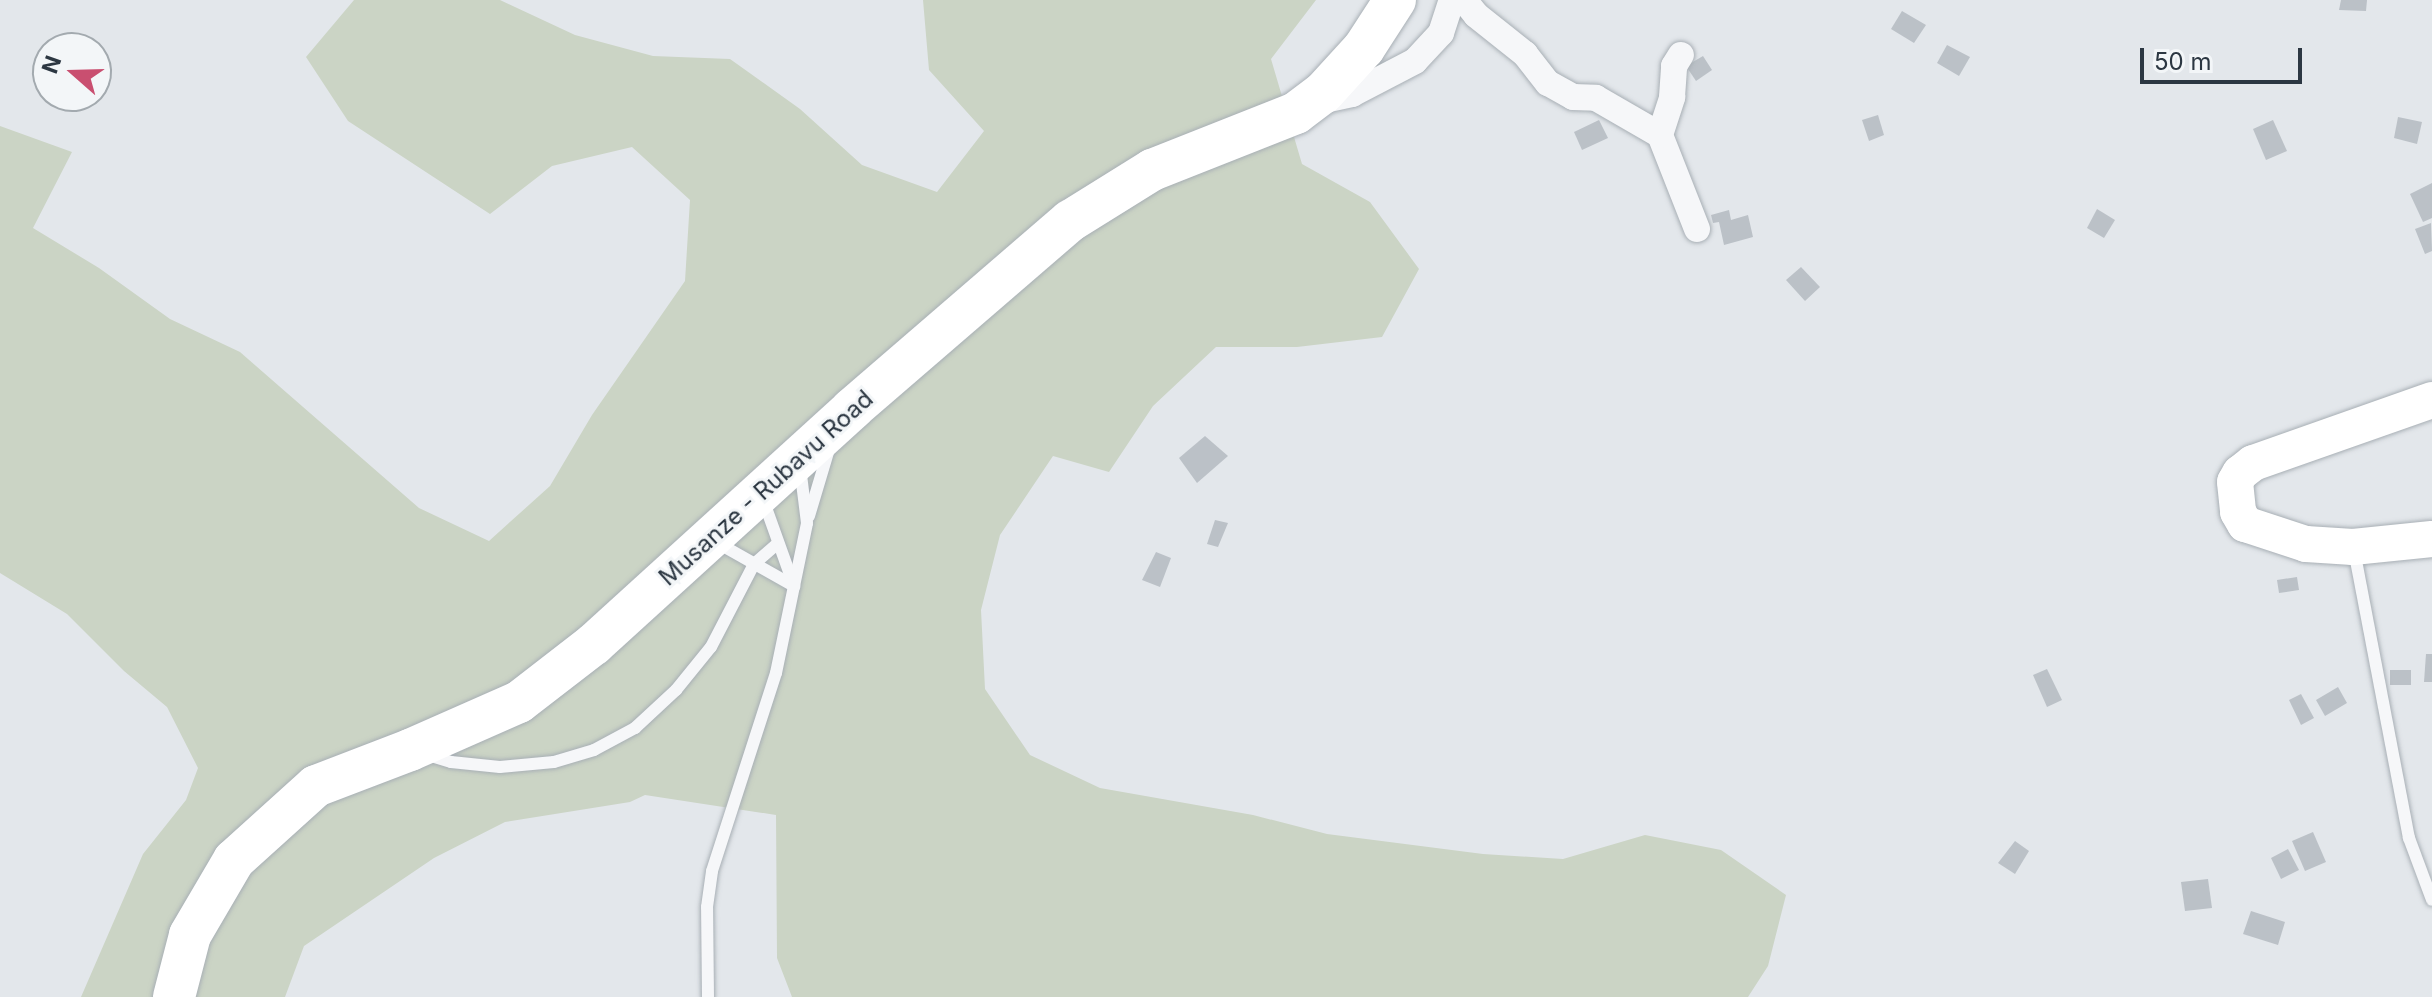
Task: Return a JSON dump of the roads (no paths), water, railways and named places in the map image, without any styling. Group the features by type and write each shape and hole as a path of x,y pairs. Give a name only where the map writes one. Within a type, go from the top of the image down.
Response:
{"highway":[{"name":"Musanze - Rubavu Road","path":"174,997 190,935 234,860 316,786 410,750 519,702 594,644 852,409 1070,221 1152,170 1296,113 1364,48 1395,0"}],"main road":[{"path":"2432,400 2253,463 2237,477 2238,512 2245,524 2306,544 2353,547 2432,539"}],"street":[{"path":"1308,104 1352,94 1415,61 1441,33 1452,0"},
{"path":"1464,0 1476,15 1525,54 1548,83 1573,97 1596,98 1660,135 1697,229"},
{"path":"1660,135 1672,97 1674,66 1681,55"}],"lane":[{"path":"708,997 707,907 712,871 776,673 807,523 828,452 852,409"},
{"path":"799,457 807,523"},
{"path":"761,493 794,586"},
{"path":"711,539 794,586"},
{"path":"410,750 451,762 500,767 554,762 594,750 635,728 676,690 711,647 754,564 778,543"},
{"path":"2353,547 2409,838 2432,900"}]}
